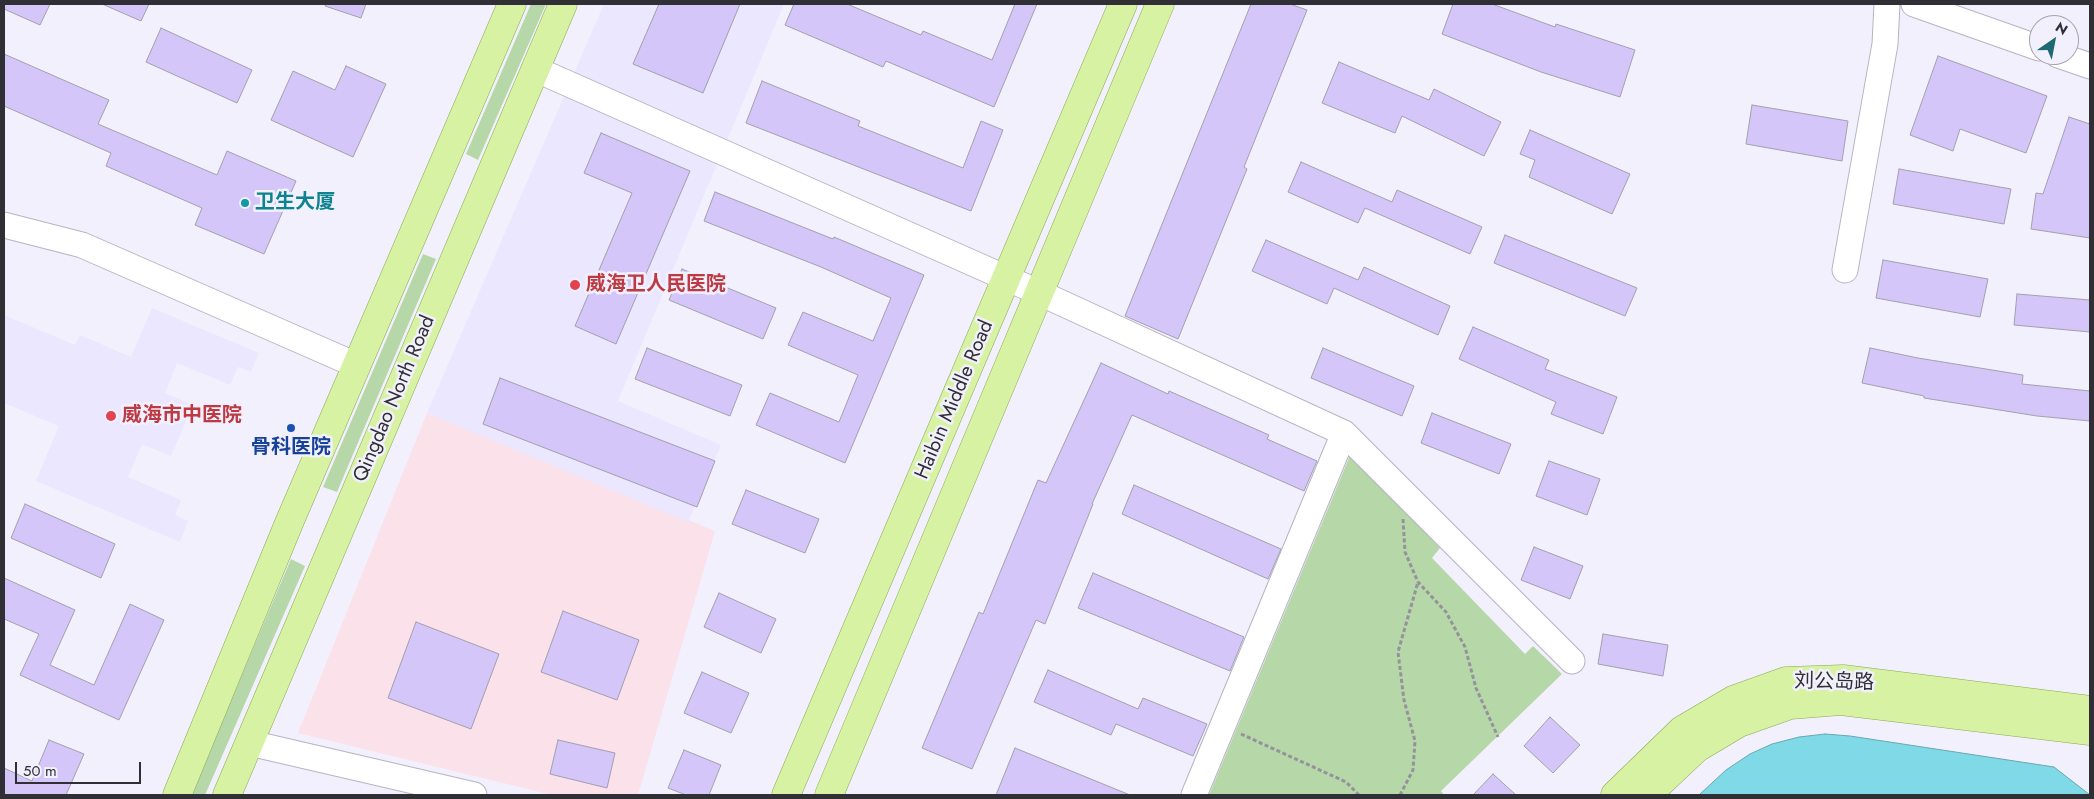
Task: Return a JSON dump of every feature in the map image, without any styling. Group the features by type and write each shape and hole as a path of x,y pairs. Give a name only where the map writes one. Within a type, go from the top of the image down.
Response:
{"main road":[{"path":"177,795 356,365 512,4"},
{"name":"Qingdao North Road","path":"227,795 564,4"},
{"name":"Haibin Middle Road","path":"786,795 1123,4"},
{"name":"Haibin Middle Road","path":"829,795 1160,4"},
{"name":"刘公岛路","path":"1615,795 1682,730 1733,700 1786,681 1843,679 2090,710"},
{"name":"刘公岛路","path":"1647,795 1698,748 1739,723 1790,705 1841,701 2090,731"}],"street":[{"path":"1845,270 1884,44 1887,4"},
{"path":"1914,4 2029,44"},
{"path":"535,69 1007,278 1344,433 1572,661"},
{"path":"4,225 82,246 356,365"},
{"path":"1194,795 1344,433"},
{"path":"250,743 474,795"}],"path":[{"path":"1403,516 1405,552 1418,582 1446,612 1465,647 1476,688 1498,737"},
{"path":"1400,795 1413,770 1414,740 1404,700 1398,652 1418,582"},
{"path":"1236,732 1346,782 1359,795"}],"shaded area":[{"name":"威海卫人民医院","path":"604,4 784,4 618,401 721,445 688,522 427,413"},
{"name":"威海市中医院","path":"152,308 259,353 251,372 238,367 230,385 177,363 165,393 193,405 171,456 142,444 128,477 181,500 175,515 188,521 180,542 36,481 59,426 4,403 4,315 75,345 80,335 131,357"},
{"path":"427,413 715,531 638,795 552,795 298,733"}],"green space":[{"path":"531,4 546,4 478,160 466,154"},
{"path":"423,254 436,259 337,492 323,487"},
{"path":"1351,453 1440,548 1432,558 1525,654 1533,646 1562,674 1441,791 1444,795 1209,795"},
{"path":"291,559 305,566 205,795 191,795"}],"water":[{"path":"1825,734 1850,736 2054,767 2090,795 1699,795 1726,770 1750,754 1772,744 1799,737"}],"building":[{"path":"4,4 50,4 40,25 4,9"},
{"path":"102,4 149,4 141,21"},
{"path":"326,4 366,4 361,18 325,6"},
{"path":"659,4 740,4 703,93 633,64"},
{"path":"794,4 847,4 921,35 923,31 992,60 1015,4 1037,4 994,107 886,61 883,67 785,25"},
{"path":"1251,4 1290,4 1307,10 1244,167 1247,169 1178,339 1125,316"},
{"path":"1453,4 1492,4 1555,27 1556,24 1635,50 1620,97 1541,72 1442,34"},
{"path":"161,28 252,70 237,103 146,62"},
{"path":"4,54 109,100 98,124 217,175 227,151 296,181 264,254 195,225 202,208 106,166 111,153 4,106"},
{"path":"1938,56 2047,96 2026,153 1960,129 1953,151 1910,135"},
{"path":"1339,62 1429,100 1434,89 1501,122 1484,156 1402,116 1395,133 1322,103"},
{"path":"346,66 386,84 353,157 271,120 293,71 335,90"},
{"path":"762,81 860,121 858,126 963,168 981,121 1003,130 971,211 746,123"},
{"path":"1752,105 1848,121 1842,161 1746,144"},
{"path":"2069,117 2090,124 2090,238 2031,229 2036,193 2043,194"},
{"path":"1530,130 1630,174 1612,214 1529,177 1535,160 1520,154"},
{"path":"601,133 690,171 616,344 575,326 632,193 584,173"},
{"path":"1301,162 1392,202 1397,190 1482,227 1470,254 1365,208 1358,223 1288,192"},
{"path":"1899,169 2011,189 2004,224 1893,204"},
{"path":"715,192 833,239 834,237 924,275 845,463 756,425 770,393 839,422 858,375 788,345 803,312 873,341 891,298 821,267 704,221"},
{"path":"1505,235 1637,288 1625,316 1494,263"},
{"path":"1266,240 1358,280 1364,267 1450,306 1438,335 1334,288 1327,304 1252,271"},
{"path":"1883,260 1988,279 1980,317 1876,298"},
{"path":"682,269 776,308 763,339 669,300"},
{"path":"2017,294 2090,300 2090,332 2014,325"},
{"path":"1473,327 1549,360 1545,369 1617,397 1603,434 1551,414 1556,402 1459,359"},
{"path":"647,348 742,385 730,416 635,379"},
{"path":"1323,348 1414,386 1402,416 1311,378"},
{"path":"1870,348 1918,358 2023,375 2022,384 2090,391 2090,421 2037,416 1924,398 1924,396 1862,383"},
{"path":"1101,363 1168,394 1169,391 1269,435 1267,439 1317,461 1304,491 1132,415 1092,504 1045,624 1036,620 972,769 922,748 979,612 983,614 1038,480 1046,483"},
{"path":"500,378 715,461 697,507 483,424"},
{"path":"1432,413 1511,444 1499,474 1421,443"},
{"path":"1549,461 1600,479 1587,515 1536,496"},
{"path":"1134,485 1281,549 1268,579 1122,514"},
{"path":"746,490 819,519 805,553 732,524"},
{"path":"25,504 115,544 101,578 11,538"},
{"path":"1534,547 1583,566 1570,599 1521,580"},
{"path":"1093,573 1244,637 1230,671 1078,608"},
{"path":"4,578 75,610 50,665 94,685 130,604 164,620 119,720 20,675 39,634 4,619"},
{"path":"719,593 776,619 761,653 704,627"},
{"path":"563,611 639,640 617,700 541,672"},
{"path":"416,622 499,654 471,729 388,698"},
{"path":"1603,634 1668,645 1663,676 1598,664"},
{"path":"1048,670 1138,709 1143,698 1207,724 1193,756 1116,724 1111,735 1034,702"},
{"path":"702,672 749,693 731,733 684,713"},
{"path":"1550,717 1580,745 1553,773 1524,746"},
{"path":"49,740 84,754 66,795 4,795 4,768 32,781"},
{"path":"558,740 615,753 607,788 550,774"},
{"path":"1015,748 1130,795 996,795"},
{"path":"684,750 721,765 709,795 686,795 668,788"},
{"path":"1493,774 1516,795 1473,795"}],"place":[{"name":"卫生大厦","path":"245,203"},
{"name":"威海卫人民医院","path":"575,285"},
{"name":"威海市中医院","path":"111,416"},
{"name":"骨科医院","path":"291,428"}]}
